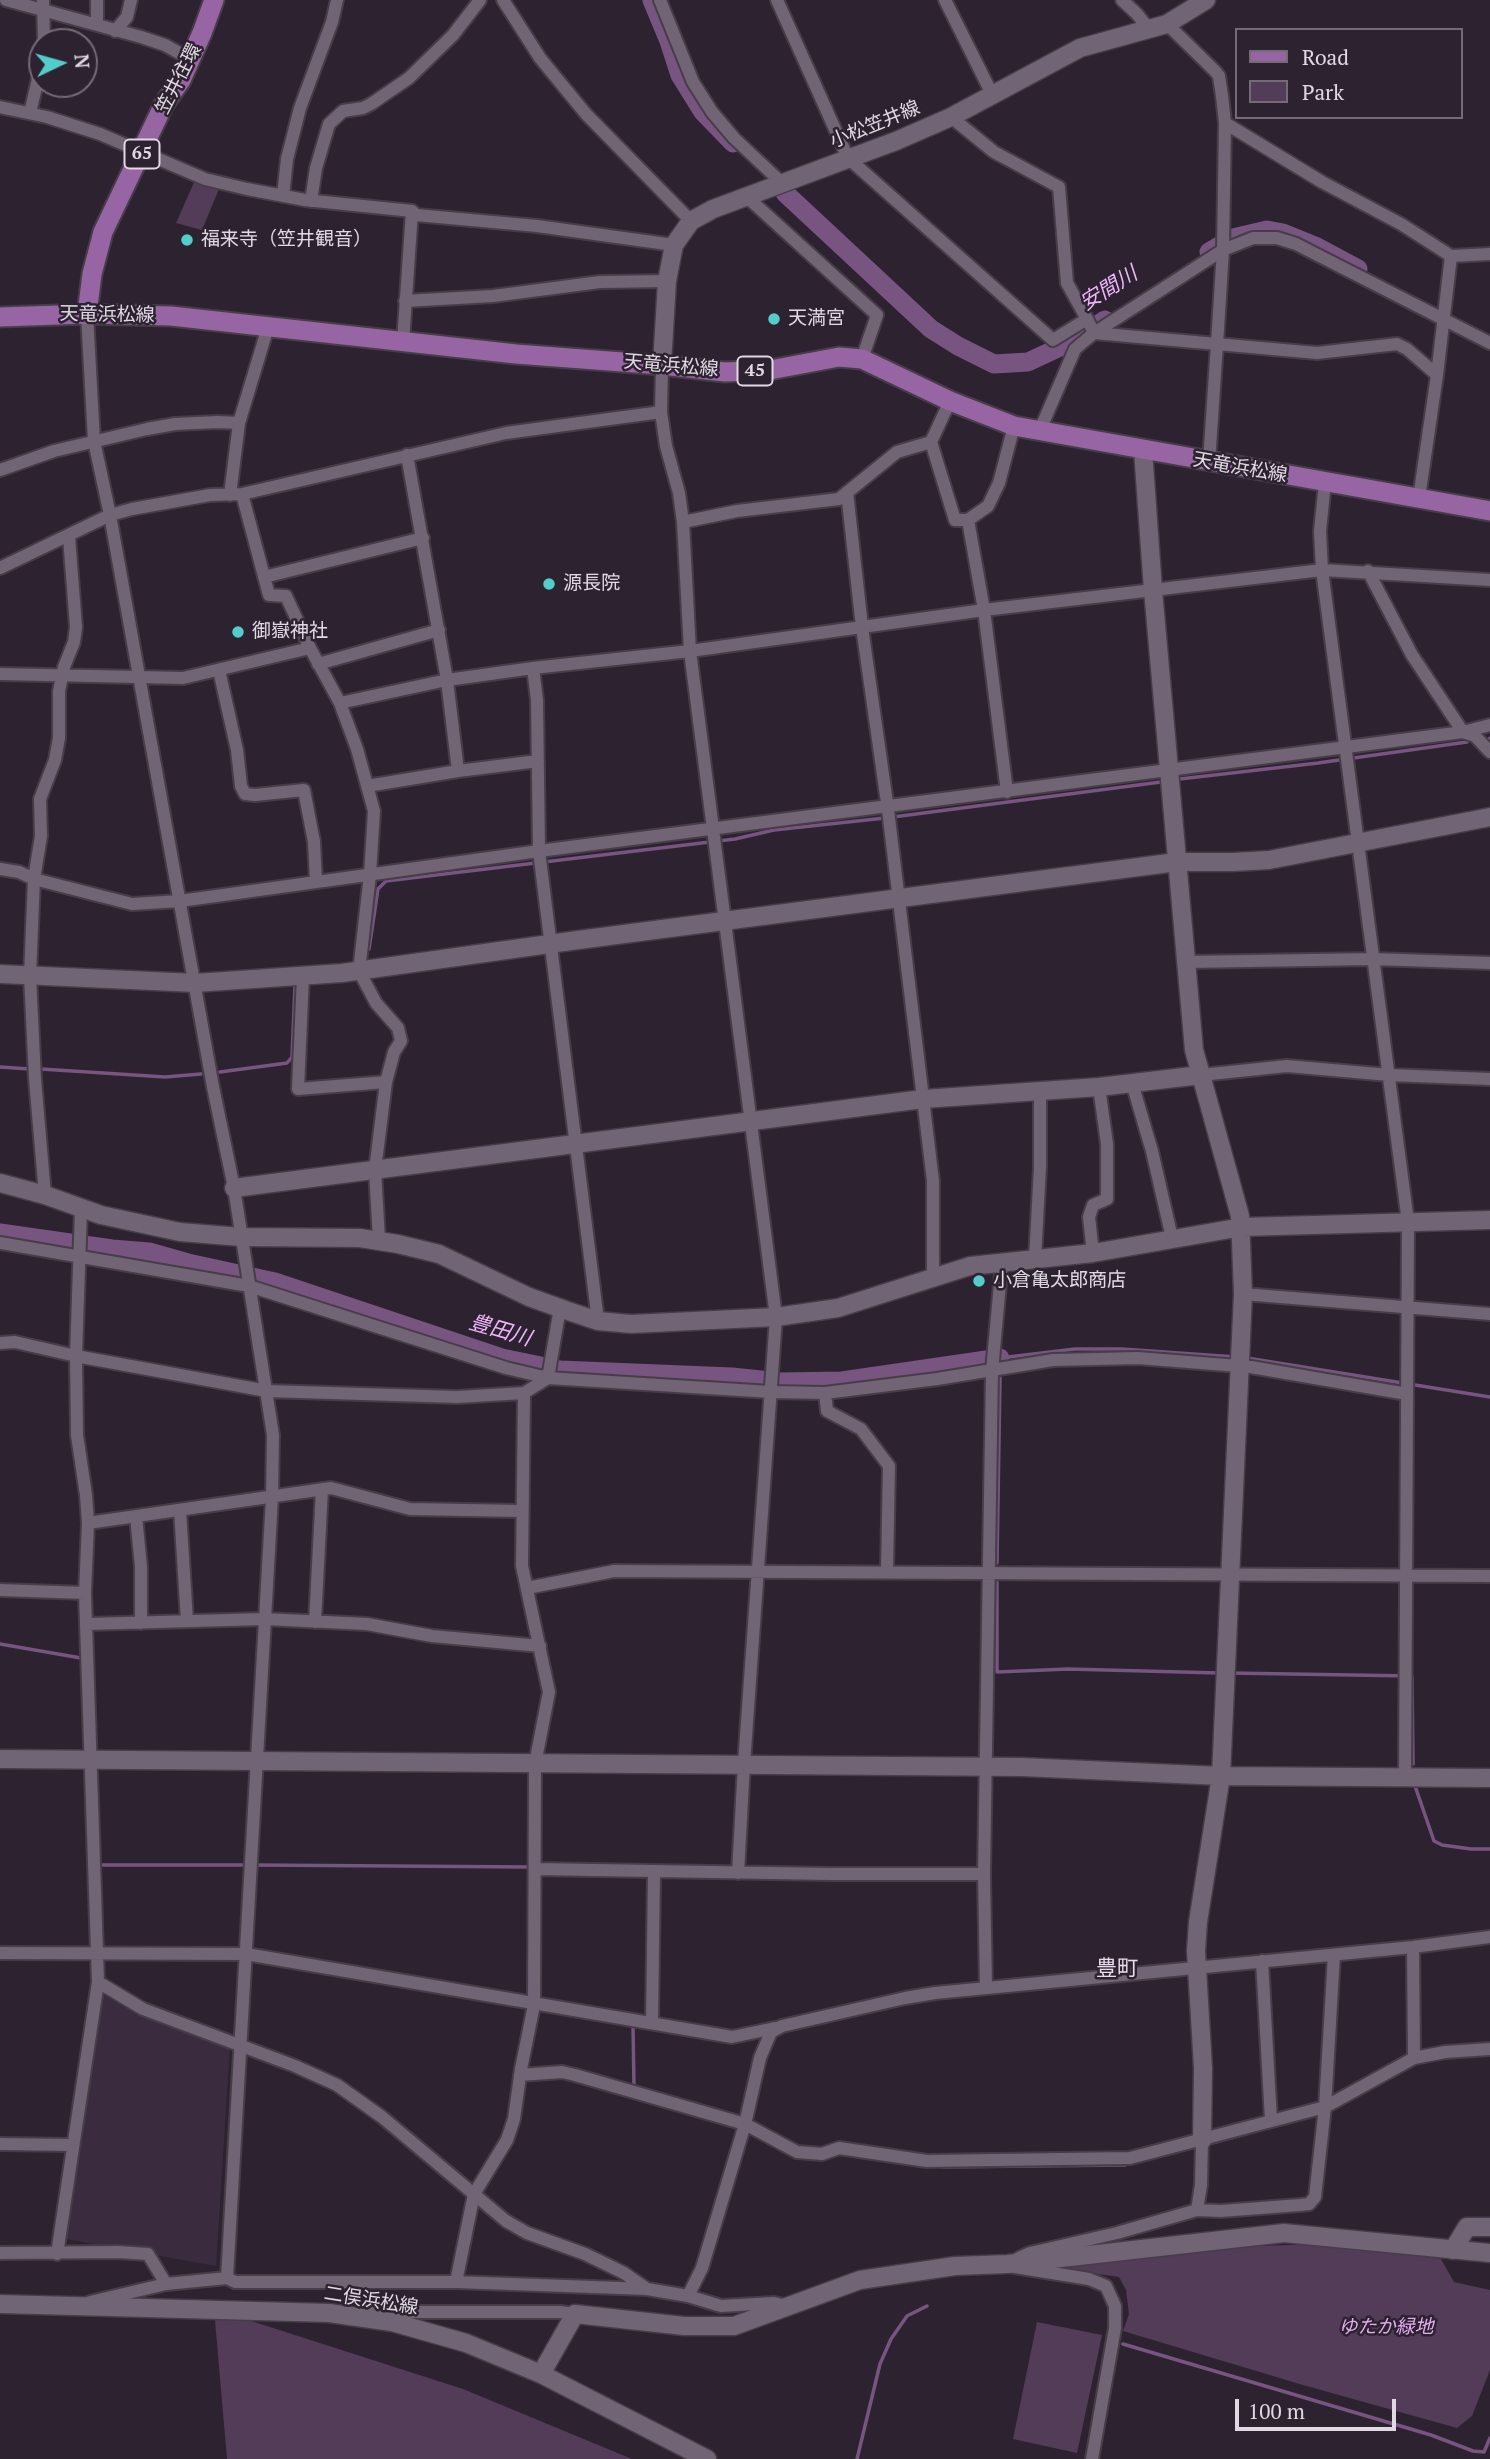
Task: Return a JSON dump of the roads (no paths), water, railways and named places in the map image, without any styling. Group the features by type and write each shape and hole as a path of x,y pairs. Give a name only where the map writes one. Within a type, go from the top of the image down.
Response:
{"main road":[{"name":"笠井往環","path":"87,314 103,232 164,104 181,80 214,0"},
{"name":"天竜浜松線","path":"0,317 87,314 171,316 516,354 725,372 770,370 839,358 862,359 950,401 1014,426 1490,511"}],"street":[{"path":"6,0 44,5 115,31 165,45 190,59"},
{"path":"97,0 97,25"},
{"path":"115,31 127,17 131,0"},
{"path":"283,196 287,159 300,108 332,23 337,0"},
{"path":"311,201 316,168 329,124 343,111 372,104 409,78 453,35 480,0"},
{"path":"503,0 540,58 586,114 691,221"},
{"path":"660,0 693,82 712,112 734,138 783,184"},
{"path":"777,0 848,158 1053,340 1091,327 1223,246 1253,238 1277,238 1445,315 1490,343"},
{"path":"945,0 992,94"},
{"path":"1122,0 1138,14 1149,29"},
{"name":"小松笠井線","path":"663,365 667,281 674,245 691,221 713,209 895,141 951,117 1080,48 1167,24 1206,0"},
{"path":"44,5 44,28"},
{"path":"1167,24 1205,59 1219,76 1225,123 1223,246 1209,462"},
{"path":"30,113 34,98"},
{"path":"0,107 100,134 205,178 283,196 412,211 416,215 537,226 674,245"},
{"path":"951,117 994,152 1059,187 1067,283 1091,327"},
{"path":"1225,123 1322,182 1401,224 1451,256 1490,254"},
{"path":"747,197 877,315 862,359"},
{"path":"402,342 412,211"},
{"path":"1419,498 1451,256"},
{"path":"405,301 493,296 600,282 667,281"},
{"path":"87,314 94,441 234,1188 274,1435 227,2278"},
{"path":"268,327 239,423 236,495 269,595 286,596 340,704 357,749 374,811 359,971 376,1003 398,1028 401,1041 394,1052 386,1082 375,1170 379,1240"},
{"path":"1091,327 1217,344 1317,353 1397,344 1437,375"},
{"path":"1040,430 1075,349 1091,327"},
{"path":"663,365 661,412 683,522 690,651 776,1317 738,1873"},
{"path":"950,401 931,442 955,520 968,520 988,506 999,483 1014,426"},
{"path":"0,568 110,515 210,495 236,495 506,433 661,412"},
{"path":"0,470 54,451 175,424 239,423"},
{"path":"683,522 737,511 839,499 897,452 931,442"},
{"path":"1143,450 1194,1050 1242,1227 1243,1294 1221,1776 1199,1922 1197,1967 1203,2068 1202,2185 1196,2210"},
{"path":"407,455 439,630 458,771"},
{"path":"1325,483 1320,531 1322,570 1408,1222 1405,1777"},
{"path":"847,492 933,1181 933,1277"},
{"path":"968,520 984,610 1007,792"},
{"path":"44,1195 30,975 34,878 41,836 40,799 55,760 59,738 59,691 76,627 69,537"},
{"path":"264,578 423,538"},
{"path":"340,704 447,680 533,668 690,651 984,610 1322,570 1490,580"},
{"path":"1368,571 1412,654 1463,732 1475,736 1490,752"},
{"path":"318,664 439,630"},
{"path":"0,674 183,678 310,648"},
{"path":"533,668 537,700 540,859 578,1144 598,1321"},
{"path":"219,670 237,750 241,786 245,794 255,795 304,790 314,842 316,881"},
{"path":"0,869 132,904 180,901 316,881 540,859 713,832 1170,771 1347,755 1490,725"},
{"path":"367,786 538,761"},
{"path":"0,974 195,983 359,971 1177,862 1269,859 1490,817"},
{"path":"1186,962 1373,959 1490,963"},
{"path":"303,976 298,1089 386,1082"},
{"path":"234,1188 923,1099 1099,1087 1287,1066 1389,1075 1490,1079"},
{"path":"1132,1083 1152,1151 1172,1238"},
{"path":"1093,1253 1089,1217 1093,1205 1107,1199 1107,1144 1099,1087"},
{"path":"1035,1259 1040,1167 1040,1091"},
{"path":"0,1183 131,1223 180,1232 241,1237 379,1240 439,1254 529,1297 559,1308 598,1321 631,1324 776,1317 838,1308 970,1266 1093,1253 1242,1227 1490,1220"},
{"path":"57,2254 97,1982 85,1593 88,1523 77,1435 76,1356 81,1209"},
{"path":"0,1244 249,1284 506,1368 548,1378 825,1393 1053,1360 1103,1357 1240,1360 1407,1393"},
{"path":"986,1988 984,1874 992,1350 1002,1262"},
{"path":"1243,1294 1490,1314"},
{"path":"0,1343 15,1342 267,1391 457,1396 524,1393 548,1378 559,1308"},
{"path":"456,2282 474,2193 507,2140 514,2119 534,2005 535,1764 549,1692 522,1566 524,1393"},
{"path":"825,1393 827,1411 861,1429 889,1466 887,1572"},
{"path":"88,1523 331,1488 410,1509 521,1511"},
{"path":"315,1622 322,1489"},
{"path":"180,1510 187,1622"},
{"path":"136,1516 141,1567 141,1623"},
{"path":"527,1588 614,1571 1490,1576"},
{"path":"0,1590 85,1593"},
{"path":"87,1624 264,1619 367,1624 432,1636 540,1646"},
{"path":"0,1759 1022,1767 1221,1776 1490,1778"},
{"path":"535,1870 984,1874"},
{"path":"652,2022 654,1872"},
{"path":"0,1953 246,1954 732,2037 905,1998 1490,1937"},
{"path":"1413,1947 1414,2058"},
{"path":"1008,2264 1030,2253 1118,2233 1196,2210 1258,2209 1309,2204 1318,2182 1334,1955"},
{"path":"1262,1961 1271,2120"},
{"path":"97,1982 142,2009 337,2085 383,2117 506,2221 527,2233 585,2254 648,2288"},
{"path":"688,2296 702,2268 745,2124 760,2058 771,2032 782,2026"},
{"path":"520,2075 562,2072 575,2075 745,2124 797,2152 822,2154 839,2148 927,2161 1130,2158 1271,2120 1325,2111 1414,2058 1445,2052 1490,2049"},
{"path":"0,2144 72,2145"},
{"path":"1453,2250 1467,2227 1490,2227"},
{"path":"329,2313 546,2312 711,2327 734,2326 860,2280 955,2266 1008,2264 1284,2233 1490,2253"},
{"path":"0,2253 148,2254 166,2284"},
{"path":"1008,2264 1019,2269 1089,2279 1106,2286 1115,2306 1115,2328 1092,2459"},
{"path":"73,2307 116,2294 166,2284 227,2278 236,2282 456,2282 648,2288 721,2306 774,2303 788,2306"},
{"name":"二俣浜松線","path":"0,2304 329,2313 392,2322 466,2343 541,2374 707,2459"},
{"path":"541,2374 575,2314"}],"waterway":[{"name":"安間川","path":"652,0 680,75 703,112 733,143"},
{"name":"安間川","path":"785,193 931,329 994,364 1028,362 1073,341 1105,320"},
{"name":"安間川","path":"1209,252 1233,238 1267,230 1283,233 1315,246 1358,269"},
{"path":"1180,779 1467,742"},
{"path":"893,817 1161,782"},
{"path":"369,949 378,889 386,881 885,818"},
{"path":"220,1072 287,1063 292,1057 295,986"},
{"path":"0,1067 30,1069"},
{"path":"41,1069 165,1077 201,1074"},
{"name":"豊田川","path":"0,1233 149,1252 275,1282 502,1358 560,1370 732,1377 780,1382 842,1381 1000,1358"},
{"path":"1000,1363 1000,1358 1075,1349 1122,1349 1236,1357"},
{"path":"1247,1358 1490,1397"},
{"path":"997,1563 1000,1378"},
{"path":"997,1582 997,1672 1068,1669 1219,1673"},
{"path":"0,1644 81,1658"},
{"path":"1230,1673 1412,1676 1413,1764"},
{"path":"1415,1786 1434,1841 1442,1845 1490,1849"},
{"path":"99,1863 247,1865"},
{"path":"255,1865 529,1867"},
{"path":"631,2026 634,2087 637,2088"},
{"path":"1208,2144 1249,2133"},
{"path":"875,2159 902,2163"},
{"path":"942,2167 1125,2165"},
{"path":"857,2459 880,2364 891,2339 907,2316 927,2306"},
{"path":"1123,2344 1431,2435 1473,2451 1484,2452 1490,2438"}],"place":[{"name":"福来寺（笠井観音）","path":"187,240"},
{"name":"天満宮","path":"774,319"},
{"name":"源長院","path":"549,584"},
{"name":"御嶽神社","path":"238,632"},
{"name":"小倉亀太郎商店","path":"979,1281"}],"district":[{"name":"豊町","path":"1117,1969"}],"park label":[{"name":"ゆたか緑地","path":"1386,2328"}]}
